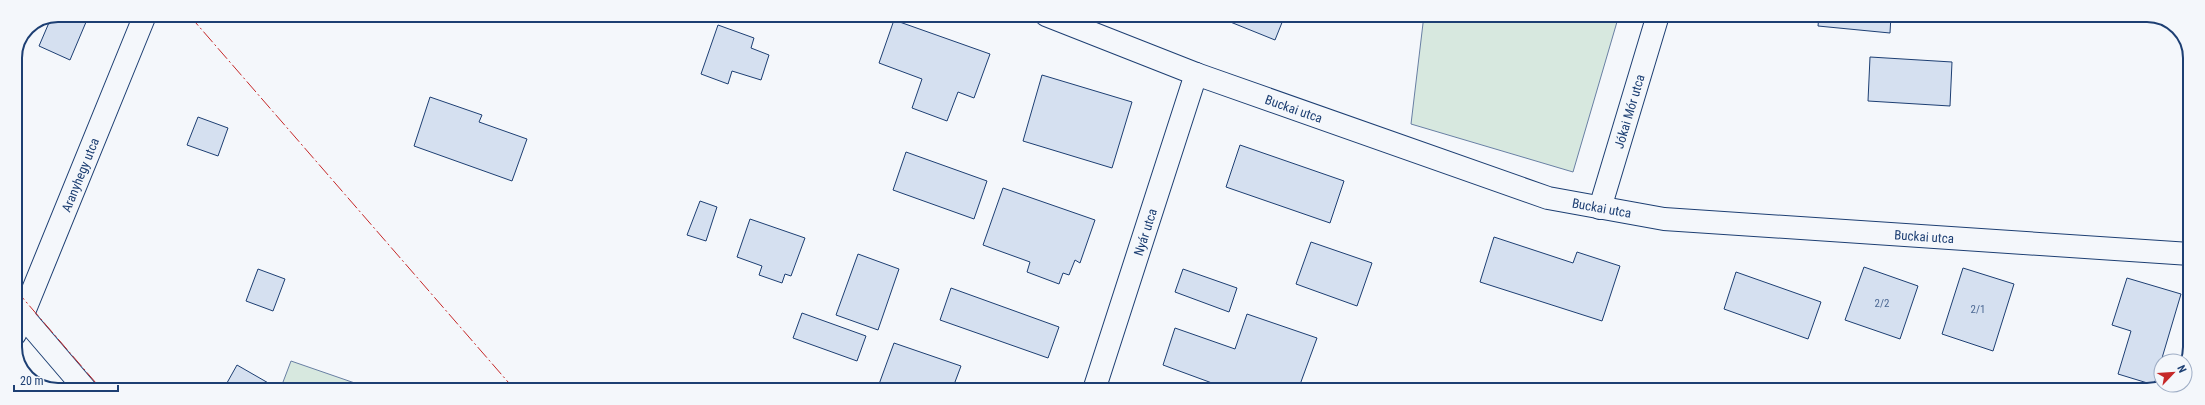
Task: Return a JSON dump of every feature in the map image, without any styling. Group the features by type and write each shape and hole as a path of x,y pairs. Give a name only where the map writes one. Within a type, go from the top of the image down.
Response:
{"street":[{"name":"Aranyhegy utca","path":"22,309 141,22"},
{"name":"Buckai utca","path":"1064,22 1196,74 1548,198 1664,219 2183,254"},
{"name":"Jókai Mór utca","path":"1600,208 1656,22"},
{"name":"Nyár utca","path":"1096,383 1196,74"},
{"path":"22,323 79,383"}],"shaded area":[{"path":"1423,22 1617,22 1573,172 1411,124"},
{"path":"291,361 355,383 283,383"}],"building":[{"path":"58,22 86,22 70,60 39,46 49,24"},
{"path":"893,22 900,22 990,54 974,98 958,92 947,121 912,108 922,79 879,63"},
{"path":"1230,22 1282,22 1275,40"},
{"path":"1818,22 1891,22 1890,33 1818,26"},
{"path":"718,25 754,38 751,48 769,55 761,80 732,71 728,84 701,74"},
{"path":"1870,57 1952,62 1950,106 1868,101"},
{"path":"1042,75 1132,102 1112,168 1023,141"},
{"path":"430,97 482,115 479,122 527,139 512,181 414,146"},
{"path":"198,117 228,128 218,156 187,145"},
{"path":"1240,145 1344,181 1330,223 1226,187"},
{"path":"906,152 987,181 974,219 893,190"},
{"path":"1003,188 1095,220 1080,263 1075,260 1069,275 1063,273 1059,284 1027,272 1030,262 983,245"},
{"path":"700,201 717,207 706,241 687,235"},
{"path":"750,219 805,238 791,276 785,274 782,283 759,275 762,266 737,257"},
{"path":"1494,237 1573,263 1577,252 1620,266 1602,321 1480,282"},
{"path":"1311,242 1372,263 1357,306 1296,284"},
{"path":"858,254 899,269 878,330 836,315"},
{"path":"1864,267 1918,286 1900,339 1845,320"},
{"path":"1963,268 2014,284 1993,351 1942,334"},
{"path":"258,269 285,279 273,311 246,301"},
{"path":"1183,269 1237,288 1229,312 1175,292"},
{"path":"1736,272 1821,302 1808,339 1724,309"},
{"path":"2127,278 2181,294 2163,353 2153,353 2153,382 2147,383 2118,374 2131,331 2112,325"},
{"path":"951,288 1059,327 1048,358 940,320"},
{"path":"802,313 866,336 857,361 793,338"},
{"path":"1247,314 1317,338 1301,383 1212,383 1163,365 1175,328 1235,349"},
{"path":"894,343 961,366 955,383 879,383"},
{"path":"237,365 268,383 227,383"}],"power":[{"path":"195,22 509,383"},
{"path":"22,297 96,383"}]}
